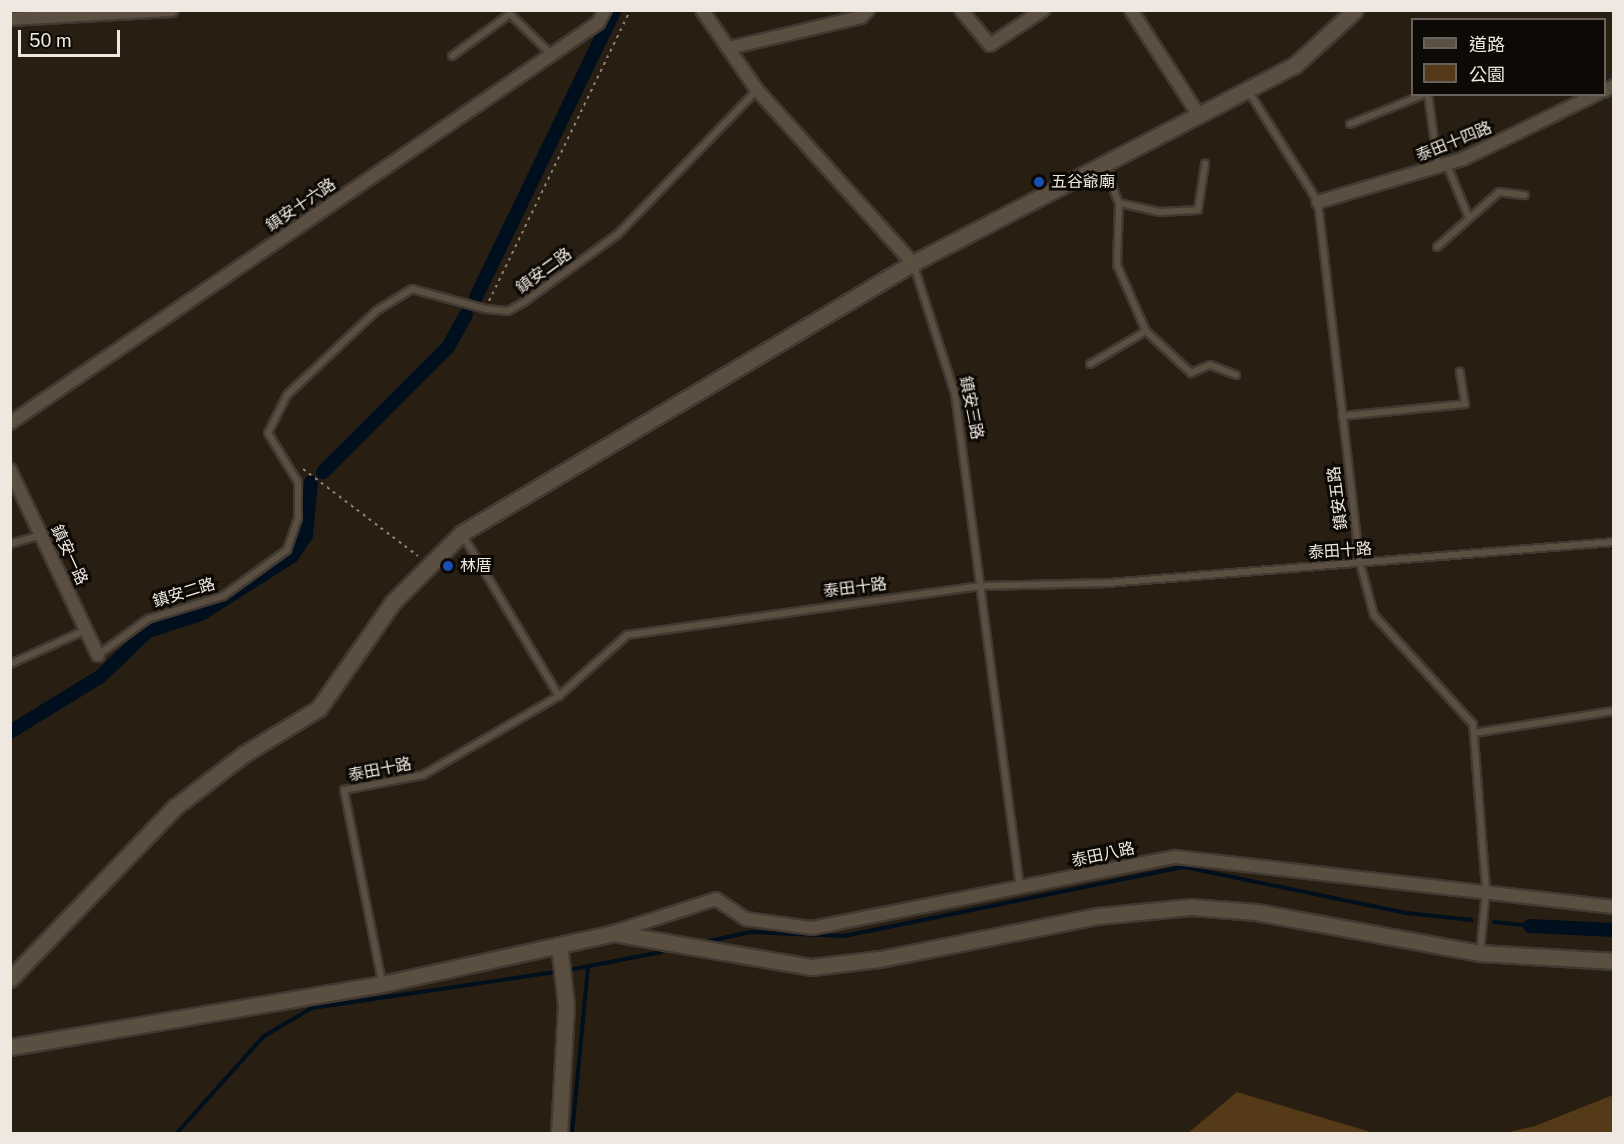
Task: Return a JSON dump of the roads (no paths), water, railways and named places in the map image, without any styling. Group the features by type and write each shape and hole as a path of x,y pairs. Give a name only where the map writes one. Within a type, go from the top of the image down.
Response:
{"street":[{"path":"10,19 172,10"},
{"name":"鎮安十六路","path":"10,423 598,23 605,10"},
{"name":"鎮安三路","path":"702,10 757,90 913,263"},
{"path":"729,48 861,17 868,10"},
{"path":"961,10 990,45 1043,10"},
{"path":"1131,10 1198,114"},
{"path":"10,979 175,807 244,754 319,708 393,602 427,564 462,533 913,263 1198,114 1249,92 1314,51 1355,10"},
{"name":"泰田十四路","path":"1318,202 1442,166 1593,96"},
{"name":"鎮安一路","path":"10,470 15,491 41,535 98,655"},
{"name":"泰田八路","path":"613,933 716,899 746,919 812,928 1021,890 1175,857 1311,877 1486,890 1614,907"},
{"path":"10,1047 382,984 613,933 812,967 1098,916 1191,907 1256,912 1480,953 1614,961"},
{"path":"559,945 563,978 559,1134"}],"lane":[{"path":"452,56 510,14 551,55"},
{"name":"鎮安二路","path":"98,655 148,619 223,596 287,550 298,518 298,482 288,458 268,433 287,395 376,311 412,289 486,309 508,311 524,303 618,234 757,90"},
{"name":"鎮安五路","path":"1249,92 1318,202 1360,563 1374,615 1473,724 1486,890 1480,953"},
{"path":"1350,124 1421,96"},
{"path":"1426,96 1442,166 1469,219"},
{"path":"1102,164 1119,203 1117,265 1146,331 1191,373 1210,365 1236,375"},
{"path":"1119,203 1160,212 1198,210 1205,164"},
{"path":"1437,248 1499,192 1525,195"},
{"name":"鎮安三路","path":"913,263 955,394 1021,890"},
{"path":"1090,364 1146,331"},
{"path":"1342,416 1466,404 1460,371"},
{"path":"462,533 559,696"},
{"path":"10,544 41,535"},
{"name":"泰田十路","path":"382,984 344,790 423,776 559,696 627,635 981,586 1108,582 1614,542"},
{"path":"10,664 86,630"},
{"path":"1474,733 1614,711"}],"waterway":[{"path":"476,297 615,10"},
{"path":"323,472 448,347 466,315"},
{"path":"10,732 101,676 148,631 201,614 292,556 306,535 311,482"},
{"path":"709,941 751,932 844,936 1184,867 1407,913 1472,920"},
{"path":"1494,922 1530,926"},
{"path":"1530,926 1614,930"},
{"path":"564,971 661,952"},
{"path":"572,1134 588,967"},
{"path":"176,1134 264,1036 312,1008 557,972"}],"place":[{"name":"五谷爺廟","path":"1039,182"},
{"name":"林厝","path":"448,566"}]}
